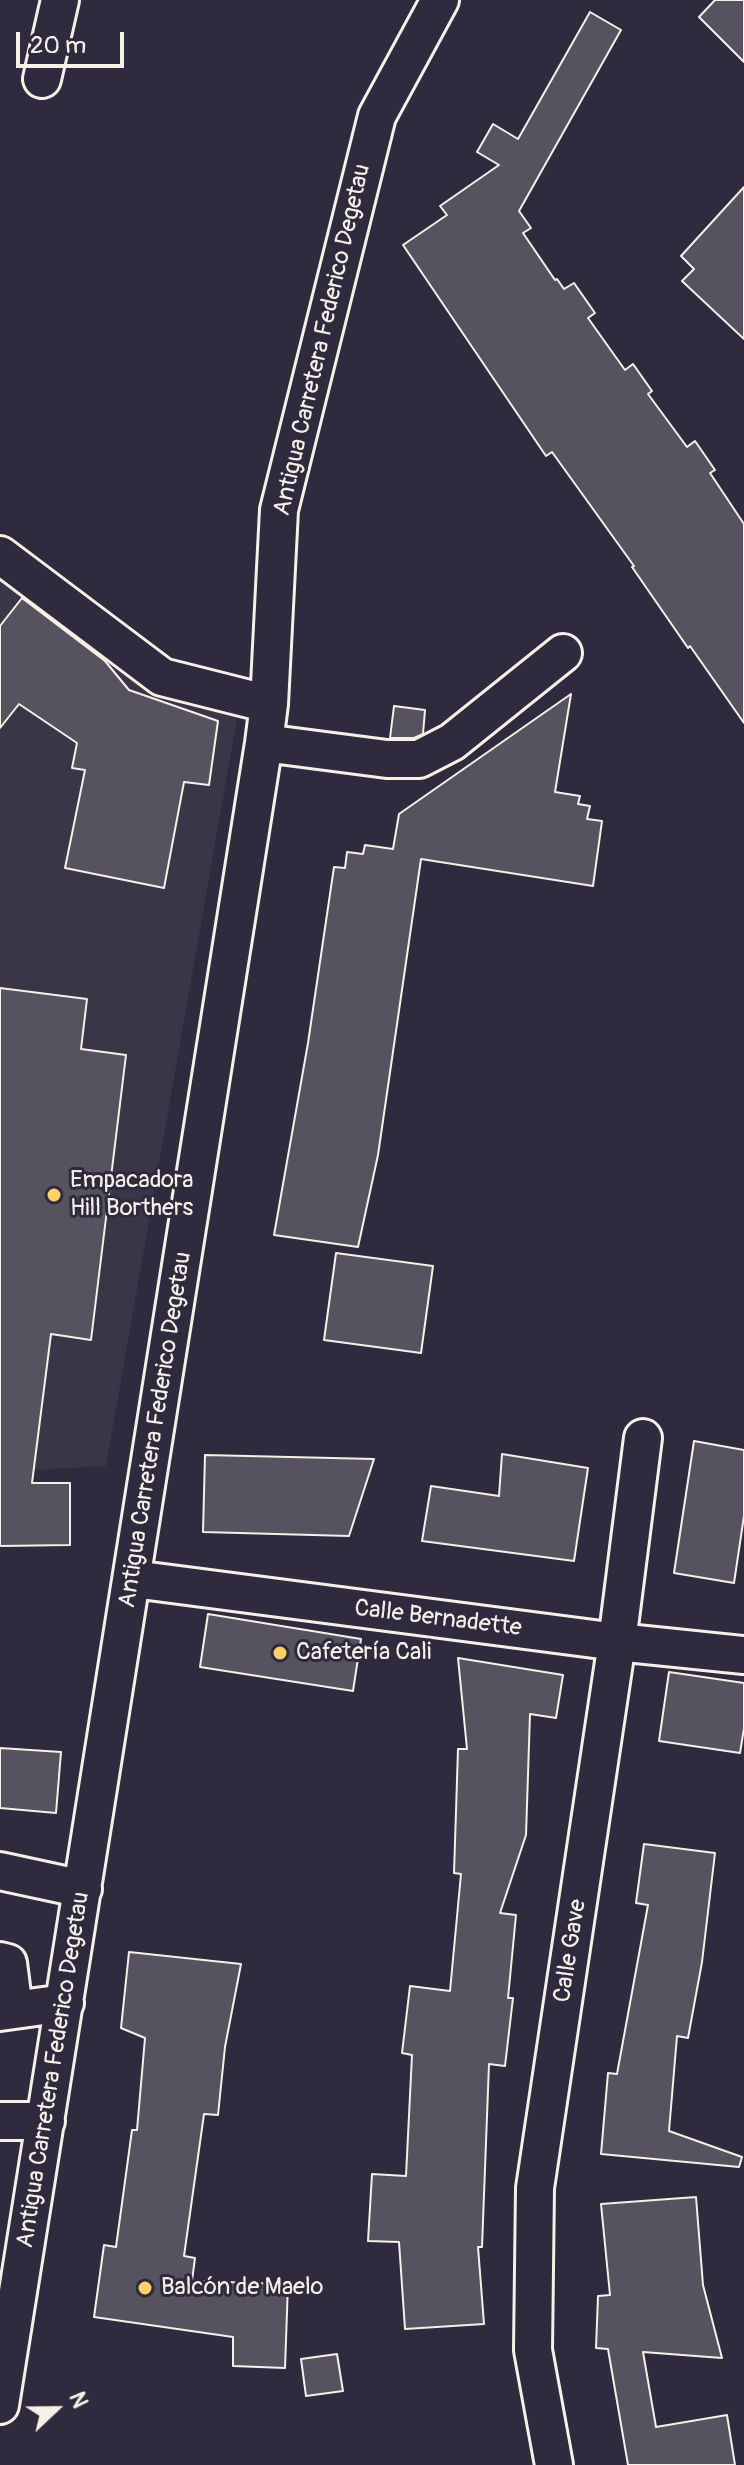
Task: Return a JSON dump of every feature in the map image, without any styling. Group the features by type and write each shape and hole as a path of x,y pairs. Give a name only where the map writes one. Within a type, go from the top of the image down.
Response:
{"street":[{"path":"42,79 60,0"},
{"name":"Antigua Carretera Federico Degetau","path":"0,2405 264,743 269,704 279,510 377,116 440,0"},
{"path":"0,555 162,677 269,704"},
{"path":"264,743 387,759 419,759 452,742 563,653"},
{"name":"Calle Gave","path":"554,2465 533,2350 535,2188 617,1642 643,1438"},
{"name":"Calle Bernadette","path":"133,1579 617,1642 744,1655"},
{"path":"0,1871 83,1889"},
{"path":"0,1961 8,1963 7,2011 65,2003"},
{"path":"0,2121 46,2121"}],"shaded area":[{"path":"0,570 160,690 237,718 106,1466 0,1472"}],"building":[{"path":"715,0 744,0 744,62 699,17"},
{"path":"590,12 621,30 519,211 531,228 523,233 564,289 574,283 595,313 588,318 625,370 633,364 652,391 648,394 687,447 695,441 715,470 710,473 744,524 744,723 552,452 546,456 403,245 447,215 440,206 499,165 477,152 493,124 518,139"},
{"path":"744,187 744,339 682,281 694,269 681,256"},
{"path":"22,598 105,661 129,690 218,721 209,785 184,782 164,888 65,868 85,770 72,768 77,743 19,704 0,728 0,626"},
{"path":"571,694 555,792 580,796 578,804 590,806 587,819 602,821 593,886 421,859 378,1155 358,1247 274,1235 308,1043 334,867 345,868 347,852 363,854 365,845 393,849 399,814"},
{"path":"394,706 425,710 423,734 414,738 390,738"},
{"name":"Empacadora Hill Borthers","path":"0,988 87,999 81,1049 126,1055 91,1340 51,1334 32,1483 70,1483 70,1545 0,1546"},
{"path":"336,1253 433,1266 421,1353 324,1340"},
{"path":"694,1441 744,1450 744,1516 734,1583 674,1573"},
{"path":"502,1454 588,1468 574,1561 422,1541 431,1486 499,1496"},
{"path":"205,1455 374,1459 349,1536 203,1532"},
{"name":"Cafetería Cali","path":"208,1614 361,1639 353,1691 200,1667"},
{"path":"458,1658 563,1675 556,1718 530,1714 526,1835 500,1913 516,1915 508,1998 513,1998 505,2066 489,2064 482,2247 478,2247 484,2324 405,2329 399,2242 368,2241 372,2174 406,2176 412,2055 402,2053 410,1986 450,1991 461,1874 454,1873 458,1749 467,1749"},
{"path":"669,1672 744,1683 744,1728 740,1753 659,1741"},
{"path":"0,1748 61,1752 56,1813 0,1808"},
{"path":"644,1844 715,1853 702,1962 688,2038 677,2036 669,2131 742,2157 739,2167 601,2154 608,2073 617,2074 648,1905 636,1903"},
{"path":"129,1952 241,1964 225,2047 218,2115 204,2114 184,2256 195,2258 192,2281 288,2284 285,2368 233,2366 233,2337 94,2317 104,2245 116,2247 132,2130 137,2130 145,2038 121,2028"},
{"path":"696,2197 703,2285 722,2358 643,2352 656,2427 727,2415 735,2465 628,2465 608,2349 596,2348 598,2296 610,2295 601,2204"},
{"path":"337,2354 343,2391 306,2396 301,2359"}],"place":[{"name":"Empacadora Hill Borthers","path":"54,1195"},
{"name":"Cafetería Cali","path":"280,1653"},
{"name":"Balcón de Maelo","path":"145,2288"}]}
